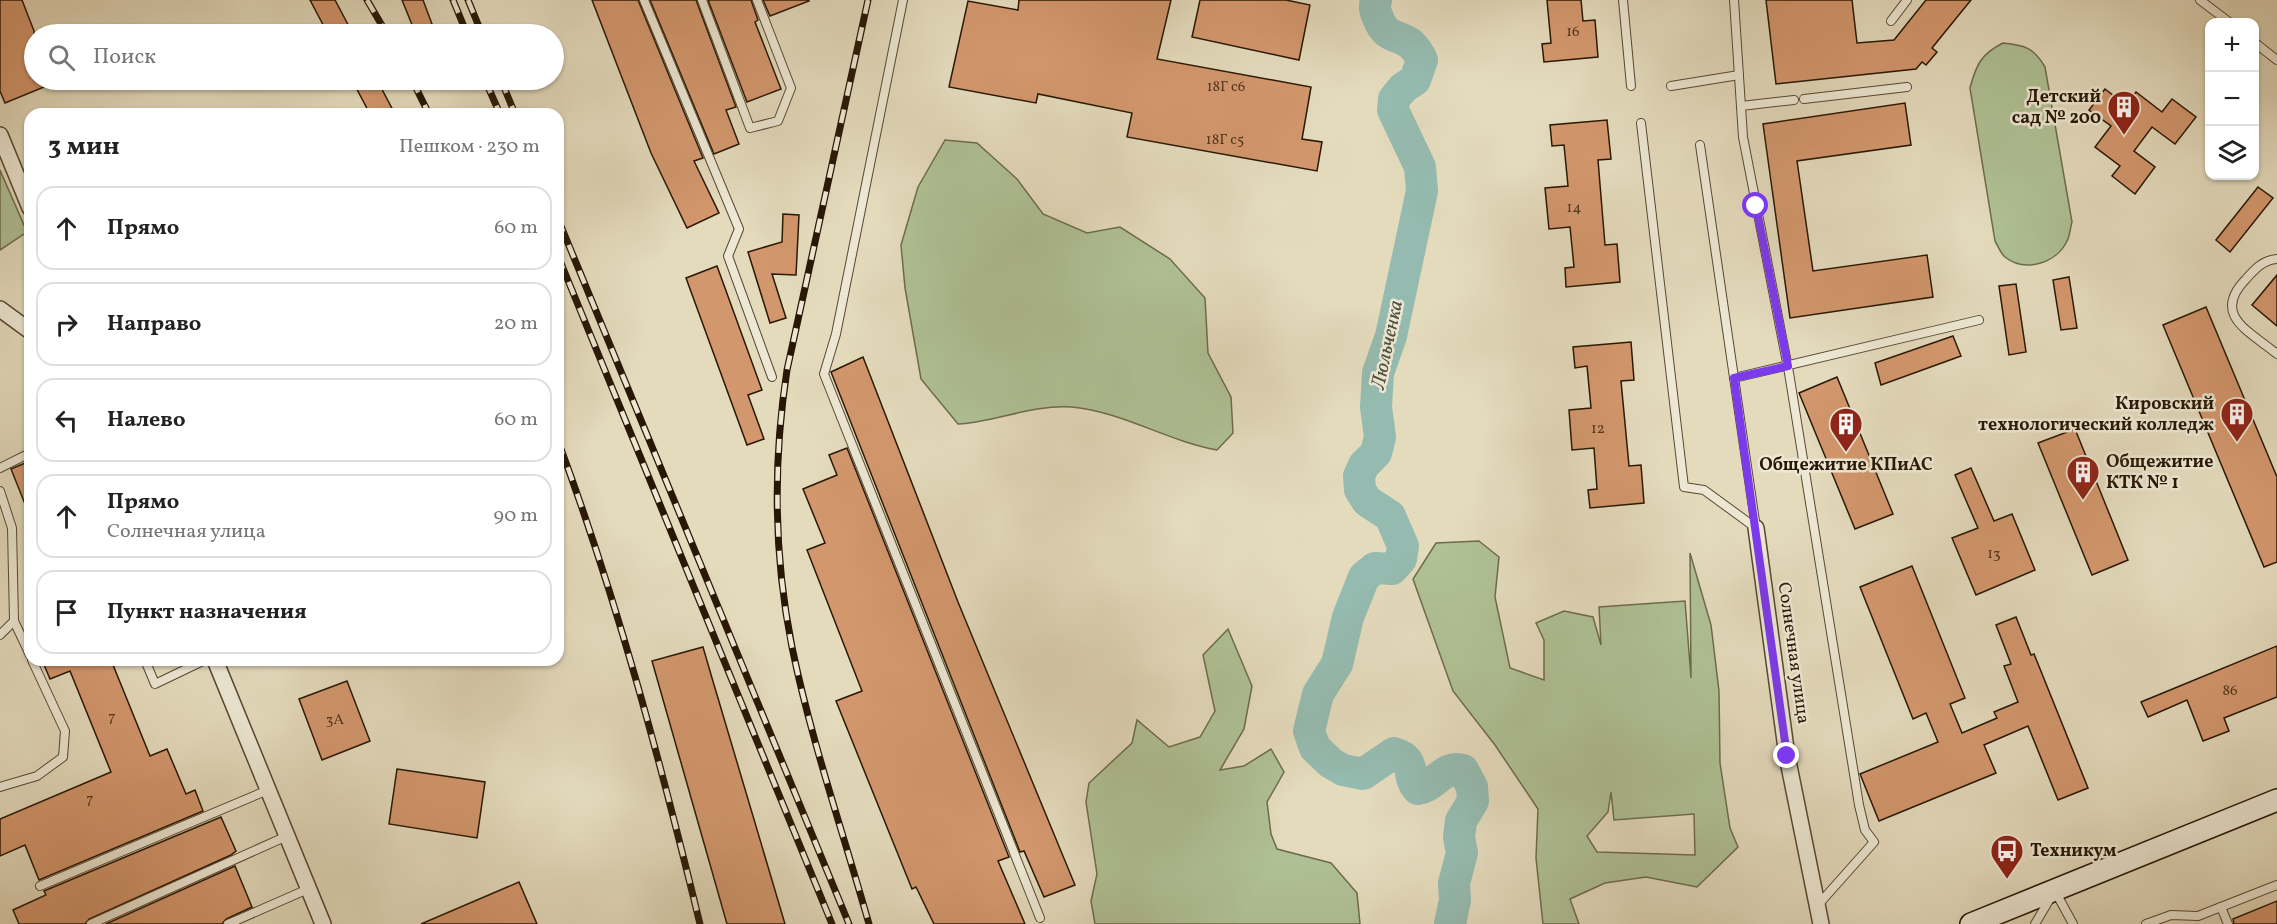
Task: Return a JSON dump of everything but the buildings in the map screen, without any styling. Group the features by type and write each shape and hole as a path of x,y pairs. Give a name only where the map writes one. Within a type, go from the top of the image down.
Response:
{"main road":[{"path":"1971,924 2277,800"}],"street":[{"path":"0,135 24,193"},
{"path":"0,309 24,327"},
{"name":"Солнечная улица","path":"1755,528 1787,756 1821,924"},
{"path":"217,666 323,924"}],"lane":[{"path":"644,0 739,229 728,256 771,377"},
{"path":"702,0 750,128 778,121 791,88 757,0"},
{"path":"903,0 836,334 824,374 1040,918"},
{"path":"1623,0 1631,86"},
{"path":"1734,0 1743,137 1788,366 1859,806 1865,830 1874,842 1818,906"},
{"path":"1891,21 1908,0"},
{"path":"2200,0 2224,18"},
{"path":"2259,46 2277,60"},
{"path":"1671,86 1739,75"},
{"path":"1804,99 1907,87"},
{"path":"1741,106 1794,100"},
{"path":"1641,123 1684,487 1704,490 1755,528"},
{"path":"1700,145 1755,528"},
{"path":"2277,259 2263,262 2235,290 2231,299 2231,310 2236,320 2277,354"},
{"path":"1734,378 1979,320"},
{"path":"0,468 24,456"},
{"path":"0,491 12,528 15,621 24,641"},
{"path":"0,635 15,621"},
{"path":"0,787 37,776 63,757 65,731 35,666"},
{"path":"148,666 155,684 192,666"},
{"path":"40,886 268,790"},
{"path":"91,924 287,836"},
{"path":"2146,924 2171,915 2198,916 2277,885"},
{"path":"228,924 308,889"},
{"path":"2035,924 2055,890"},
{"path":"2055,890 2073,924"},
{"path":"2222,907 2228,924"}],"green space":[{"path":"2003,43 2028,49 2045,67 2072,222 2068,239 2062,249 2048,260 2031,265 2013,262 2005,257 1995,241 1970,88 1980,61 1989,51"},
{"path":"945,140 977,143 1017,179 1043,214 1087,233 1120,227 1170,259 1205,298 1208,353 1231,397 1233,433 1217,450 1180,440 1127,420 1072,407 1043,408 958,424 921,379 905,288 901,245 918,187"},
{"path":"0,170 24,225 24,234 0,250"},
{"path":"1479,541 1499,557 1495,597 1510,668 1544,680 1544,640 1536,623 1564,611 1593,617 1601,645 1599,607 1685,601 1691,678 1690,553 1711,625 1719,691 1720,763 1730,828 1738,847 1697,887 1646,877 1605,883 1570,899 1579,924 1543,924 1536,858 1538,809 1495,745 1453,691 1413,579 1436,543","holes":["1611,792 1614,820 1694,814 1695,855 1597,852 1587,836 1608,812"]},
{"path":"1228,629 1252,686 1244,729 1220,770 1244,766 1271,749 1284,772 1267,802 1271,834 1277,849 1331,863 1357,893 1360,924 1095,924 1091,901 1097,874 1086,802 1089,783 1132,743 1137,720 1169,747 1200,737 1215,711 1203,655"}],"waterway":[{"name":"Люльченка","path":"1376,0 1376,11 1381,25 1388,33 1411,44 1422,60 1415,80 1403,88 1394,99 1393,110 1420,167 1422,191 1391,336 1378,373 1376,407 1380,437 1376,453 1364,465 1359,476 1360,490 1367,501 1390,516 1403,546 1401,559 1392,569 1375,568 1364,577 1348,617 1337,664 1318,694 1309,731 1315,748 1331,763 1343,770 1363,774 1394,753 1401,756 1409,764 1414,784 1418,789 1430,784 1450,770 1463,770 1472,787 1473,801 1461,821 1459,837 1462,853 1454,883 1455,900 1450,924"}],"railway":[{"path":"367,0 381,24"},
{"path":"453,0 463,24"},
{"path":"468,0 478,24"},
{"path":"868,0 787,370 779,439 777,509 782,579 792,647 818,751 869,924"},
{"path":"417,90 426,108"},
{"path":"489,90 497,108"},
{"path":"505,90 513,108"},
{"path":"564,234 849,924"},
{"path":"564,271 832,924"},
{"path":"564,458 599,560 636,680 700,924"}],"place":[{"name":"Детский сад № 200","path":"2124,136"},
{"name":"Кировский технологический колледж","path":"2237,443"},
{"name":"Общежитие КПиАС","path":"1846,453"},
{"name":"Общежитие КТК № 1","path":"2083,501"},
{"name":"Техникум","path":"2007,880"}],"route":[{"path":"1756,206 1788,366 1734,378 1787,756"}]}
